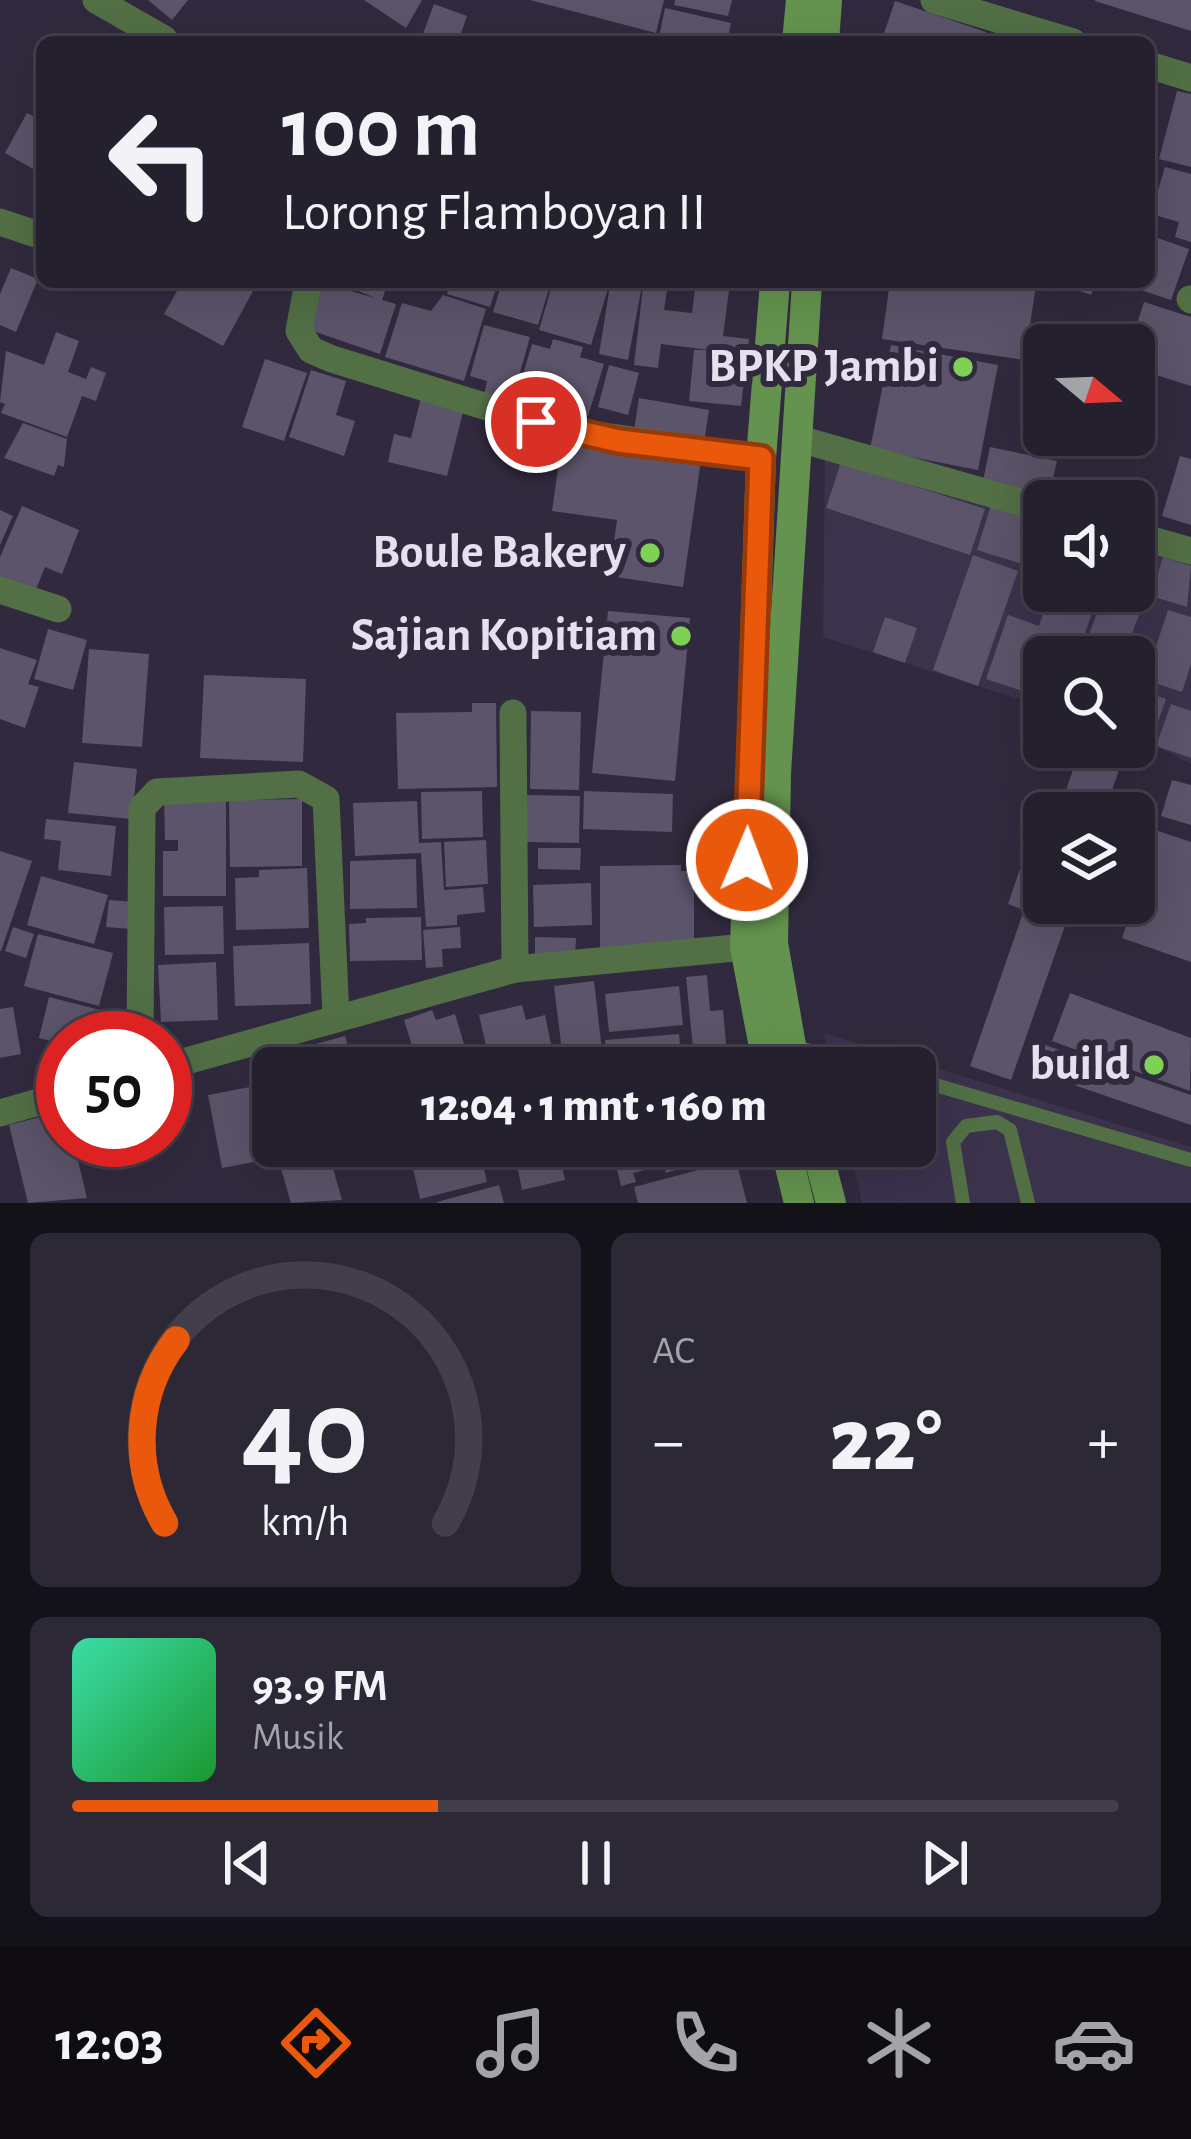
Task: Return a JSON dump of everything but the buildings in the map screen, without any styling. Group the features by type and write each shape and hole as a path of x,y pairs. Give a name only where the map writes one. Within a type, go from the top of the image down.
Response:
{"main road":[{"path":"797,36 800,0"},
{"path":"824,36 827,0"},
{"path":"775,288 763,446 763,774 778,1047"},
{"path":"776,1047 746,947 807,288"},
{"path":"763,446 796,438"},
{"path":"790,1167 799,1203"},
{"path":"822,1167 831,1203"}],"street":[{"path":"96,0 159,36"},
{"path":"934,0 1053,36"},
{"path":"1155,67 1191,78"},
{"path":"0,222 36,234"},
{"path":"307,288 299,331 311,350 332,359 561,430 763,446"},
{"path":"796,438 1023,503"},
{"path":"1155,541 1191,551"},
{"path":"0,590 58,609"},
{"path":"513,713 515,969"},
{"path":"140,1011 142,808 157,791 299,784 326,799 336,1017"},
{"path":"192,1059 515,969 746,947"},
{"path":"0,1113 36,1103"}],"lane":[{"path":"936,1085 1191,1160"},
{"path":"970,1094 975,1122"},
{"path":"963,1203 953,1142 975,1122 997,1122 1010,1130 1028,1203"}],"shaded area":[{"path":"825,454 1023,513 1023,612 1155,612 1155,552 1191,563 1191,764 1155,746 1155,636 1023,636 1023,700 823,637"},
{"path":"824,1033 869,1047 827,1047"},
{"path":"936,1068 1191,1147 1191,1203 862,1203 854,1167 936,1167"}],"place":[{"name":"BPKP Jambi","path":"963,367"},
{"name":"Boule Bakery","path":"650,553"},
{"name":"Sajian Kopitiam","path":"681,636"},
{"name":"build","path":"1154,1065"}],"route":[{"path":"536,422 619,441 761,458 747,860"}]}
